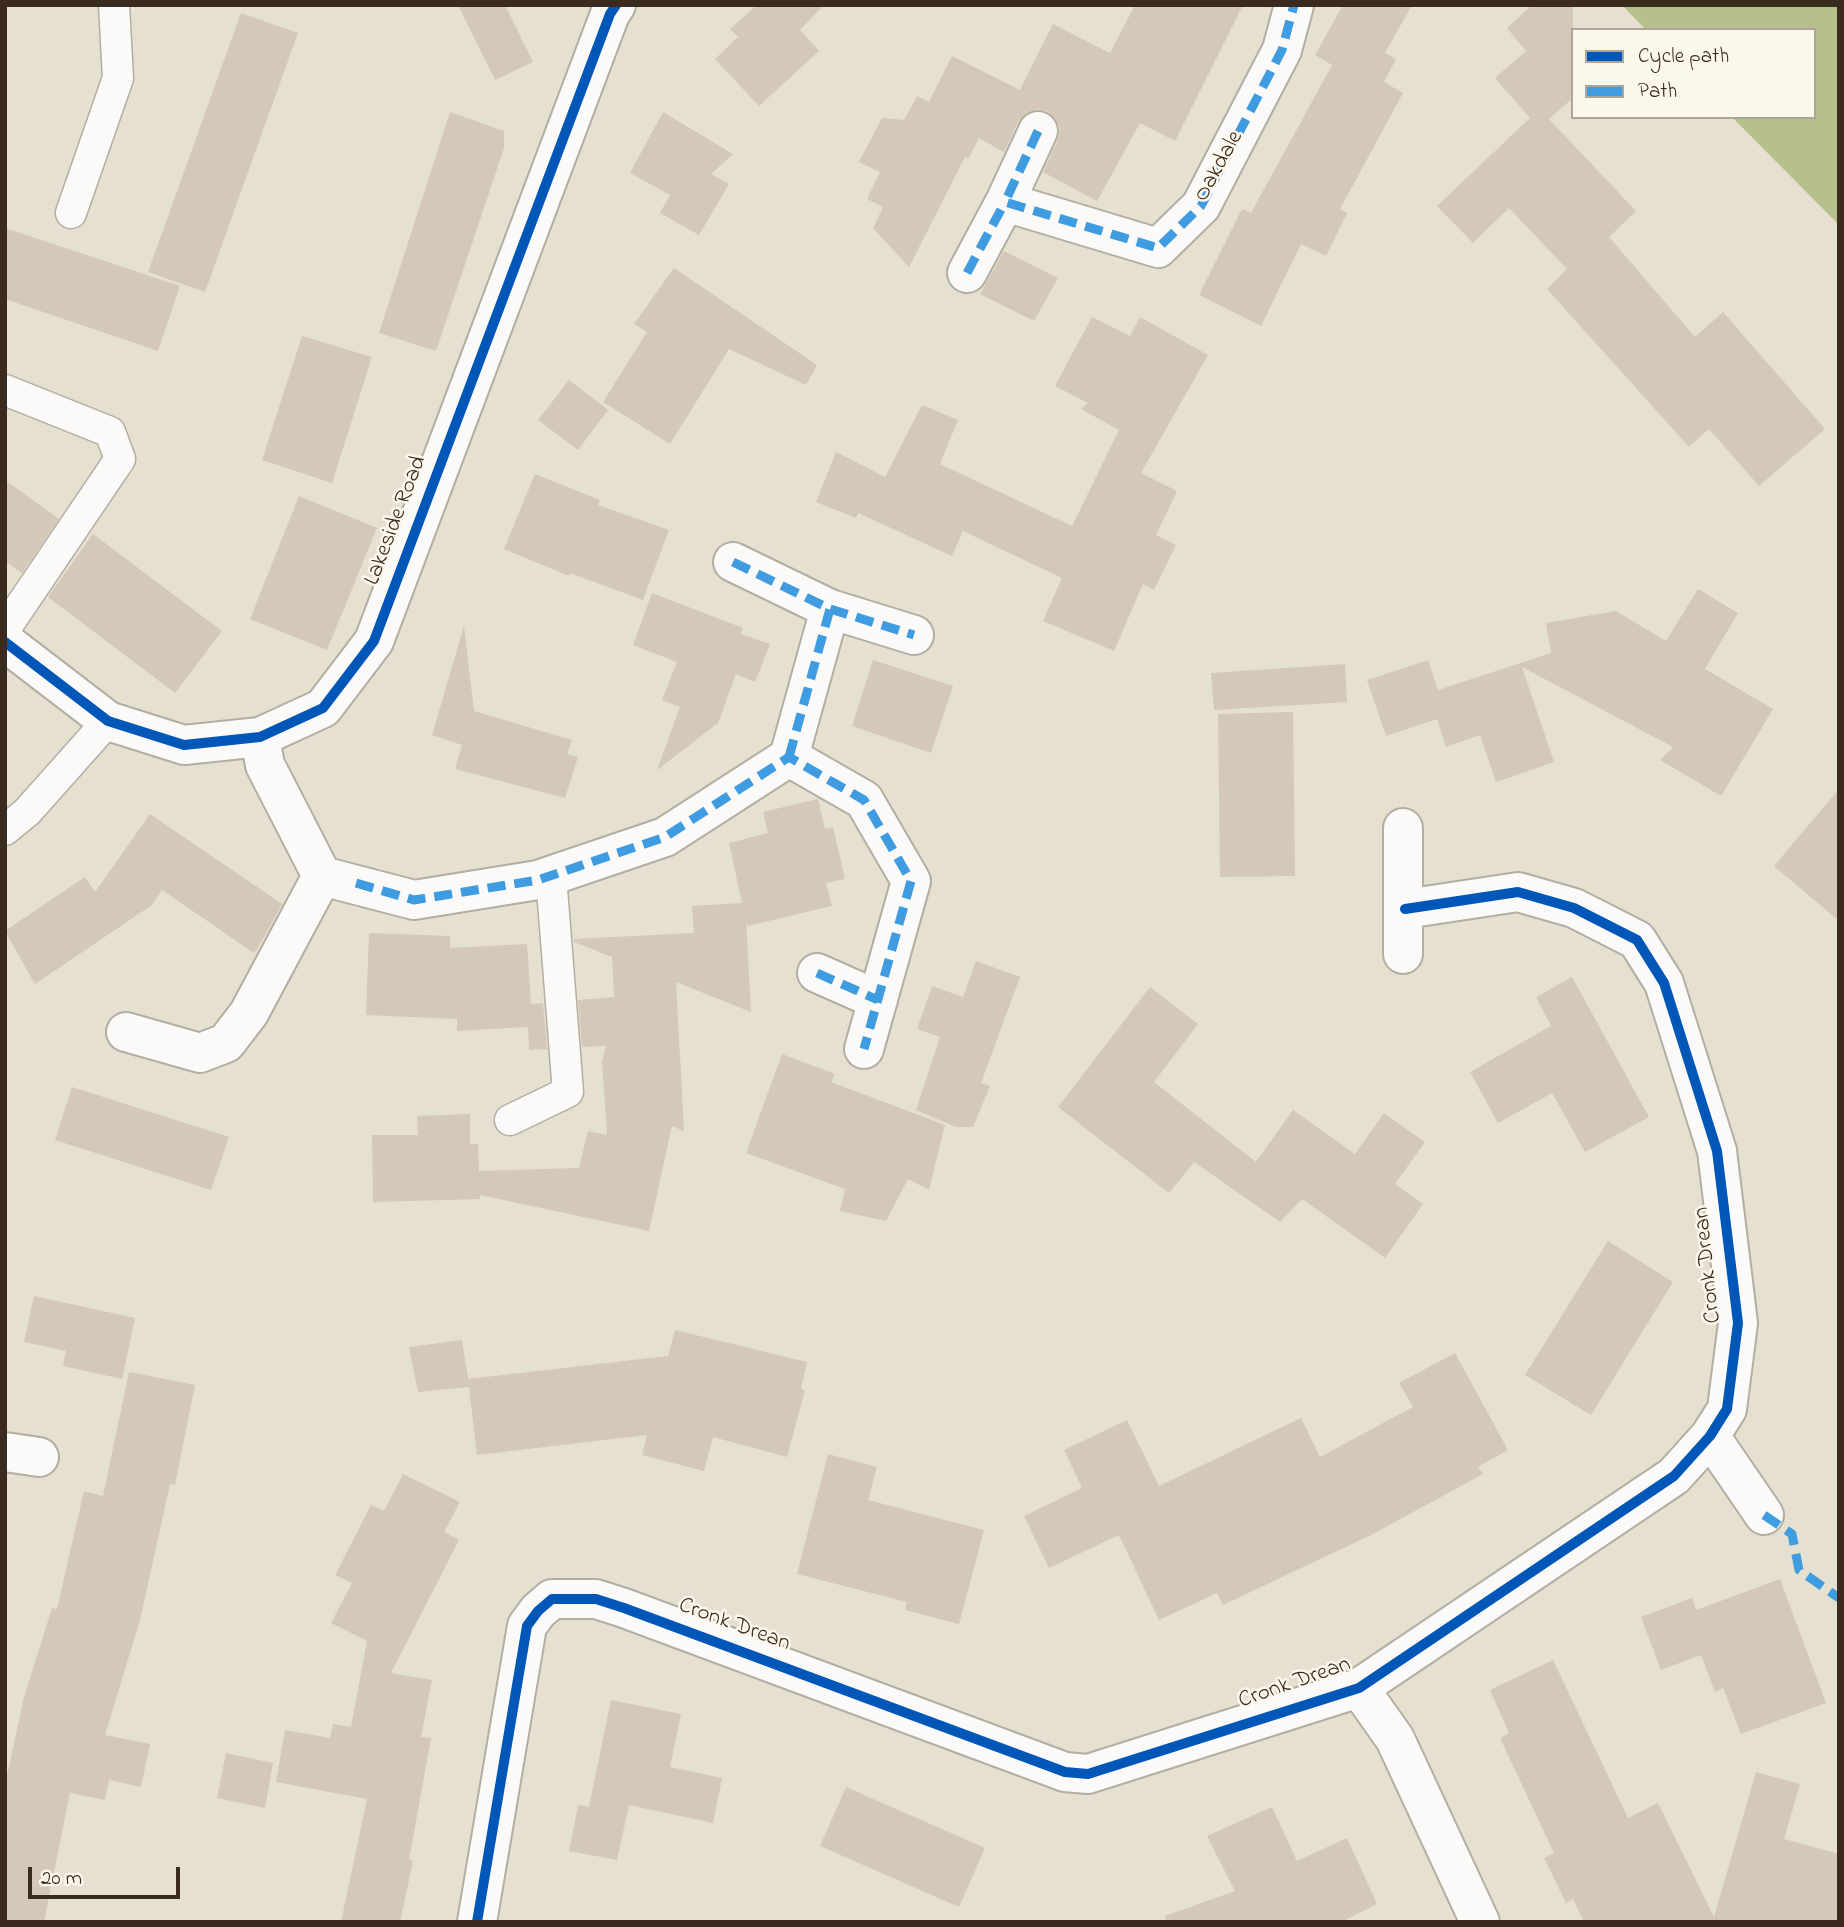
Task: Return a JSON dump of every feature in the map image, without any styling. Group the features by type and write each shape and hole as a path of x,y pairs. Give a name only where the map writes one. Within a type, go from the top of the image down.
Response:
{"street":[{"name":"Lakeside Road","path":"5,642 108,721 184,745 260,737 323,708 374,641 610,14 616,5"},
{"name":"Oakdale","path":"1005,202 1158,248 1201,206 1282,50 1294,5"},
{"path":"967,273 1005,202 1038,131"},
{"path":"733,562 830,609 914,635"},
{"path":"260,737 265,765 322,876 414,900 551,876 665,836 789,757 830,609"},
{"path":"789,757 864,800 911,881 864,1049"},
{"path":"1403,828 1403,954"},
{"path":"126,1032 200,1053 226,1043 249,1013 322,876"},
{"name":"Cronk Drean","path":"477,1922 527,1626 538,1611 552,1599 596,1599 624,1608 1065,1772 1088,1774 1359,1688 1674,1476 1710,1436 1727,1409 1738,1322 1717,1151 1664,983 1637,940 1574,908 1529,895 1518,892 1405,909"},
{"path":"817,973 878,1000"},
{"path":"1710,1436 1764,1515"},
{"name":"Cronk Drean","path":"1359,1688 1395,1739 1480,1922"}],"lane":[{"path":"71,213 118,78 114,5"},
{"path":"5,390 110,432 120,459 5,629"},
{"path":"5,830 27,812 108,721"},
{"path":"510,1120 568,1092 551,876"}],"green space":[{"path":"1622,5 1839,5 1839,225 1734,119 1816,119 1816,28 1644,28"}],"building":[{"path":"458,5 505,5 533,62 495,80"},
{"path":"757,5 824,5 800,30 819,51 759,106 715,59 738,37 730,29"},
{"path":"1135,5 1243,5 1175,141 1140,123 1097,201 1043,172 1058,140 1060,128 1055,118 1047,111 1037,109 1026,113 1018,122 1004,152 979,138 968,159 965,157 909,267 873,228 883,207 867,199 880,172 859,162 882,118 904,120 917,96 929,102 952,56 1020,90 1053,24 1110,53"},
{"path":"1343,5 1412,5 1385,53 1396,59 1384,82 1403,93 1340,209 1347,213 1326,256 1301,244 1261,326 1199,295 1242,209 1251,213 1332,65 1315,55"},
{"path":"1532,5 1573,5 1571,100 1549,119 1636,211 1609,237 1695,337 1723,312 1825,429 1759,486 1709,429 1689,447 1547,289 1567,269 1509,208 1473,243 1437,206 1530,118 1495,78 1526,51 1507,28"},
{"path":"241,13 298,33 205,292 148,272"},
{"path":"450,112 504,131 504,148 436,351 379,333"},
{"path":"663,112 733,154 711,174 729,184 699,235 660,213 670,195 630,173"},
{"path":"5,228 180,286 158,351 5,299"},
{"path":"1004,251 1058,278 1034,321 980,294"},
{"path":"674,268 817,365 806,385 729,349 670,444 603,402 647,332 634,324"},
{"path":"1092,317 1130,336 1140,317 1208,355 1141,473 1177,491 1156,535 1176,545 1154,590 1143,584 1114,651 1043,621 1062,578 963,531 952,556 858,513 856,518 816,502 836,452 885,477 922,405 958,420 940,464 1072,526 1119,430 1081,409 1088,403 1055,386"},
{"path":"302,336 372,357 332,483 262,460"},
{"path":"569,380 608,410 578,450 538,420"},
{"path":"535,474 600,500 598,505 669,530 643,600 570,573 569,576 504,549"},
{"path":"5,480 59,519 22,573 5,561"},
{"path":"299,496 377,528 327,650 250,619"},
{"path":"93,534 222,631 175,693 48,597"},
{"path":"1698,589 1738,613 1705,669 1773,709 1721,796 1660,760 1673,747 1522,667 1554,762 1496,782 1480,735 1446,747 1437,719 1386,736 1367,680 1428,660 1438,690 1551,653 1546,623 1616,611 1666,641"},
{"path":"652,593 743,628 741,634 770,644 755,682 736,674 718,723 657,770 680,707 662,700 677,662 633,645"},
{"path":"464,626 474,711 572,740 567,754 578,757 565,798 455,769 462,745 432,735"},
{"path":"873,660 953,686 931,753 852,726"},
{"path":"1345,664 1347,702 1214,710 1211,673"},
{"path":"1293,712 1295,876 1220,877 1218,714"},
{"path":"1839,789 1839,921 1774,866"},
{"path":"818,799 825,829 833,827 845,879 826,883 832,906 747,926 746,921 751,1012 676,982 684,1131 672,1126 649,1231 480,1195 480,1199 373,1202 372,1135 418,1135 417,1116 470,1114 470,1144 478,1144 479,1171 579,1168 588,1131 607,1135 602,1062 606,1046 582,1047 578,1000 614,997 612,957 574,942 574,939 694,933 692,906 742,903 729,843 768,833 763,812"},
{"path":"150,814 282,904 254,953 162,890 152,905 35,984 5,931 85,877 95,892"},
{"path":"369,933 450,936 450,948 527,944 531,1004 543,1003 547,1049 529,1050 528,1027 457,1031 457,1019 366,1015"},
{"path":"976,961 1020,977 981,1083 990,1086 973,1127 956,1127 916,1110 940,1037 917,1029 932,986 963,997"},
{"path":"1572,977 1649,1117 1585,1152 1552,1093 1498,1123 1470,1072 1551,1026 1536,997"},
{"path":"1150,987 1198,1024 1154,1082 1256,1162 1293,1110 1355,1154 1384,1113 1425,1142 1395,1184 1423,1204 1385,1258 1302,1199 1280,1222 1194,1162 1169,1193 1058,1107"},
{"path":"782,1054 835,1074 831,1082 945,1125 929,1190 908,1179 886,1221 840,1211 845,1189 746,1153"},
{"path":"72,1087 229,1137 211,1190 55,1140"},
{"path":"1608,1241 1673,1282 1591,1415 1525,1375"},
{"path":"34,1296 135,1318 122,1379 63,1366 66,1351 24,1342"},
{"path":"675,1330 807,1362 801,1389 805,1390 787,1457 713,1437 704,1471 642,1455 647,1435 477,1455 469,1387 418,1392 409,1347 462,1340 468,1379 668,1356"},
{"path":"1455,1353 1508,1450 1478,1467 1483,1474 1371,1535 1223,1605 1217,1593 1159,1620 1119,1535 1049,1568 1024,1516 1082,1488 1064,1450 1127,1420 1159,1486 1301,1418 1320,1457 1413,1407 1399,1383"},
{"path":"129,1372 195,1385 175,1485 170,1484 140,1620 105,1735 150,1744 141,1787 109,1780 105,1800 70,1793 44,1922 5,1922 5,1785 24,1697 52,1608 57,1609 84,1491 103,1496"},
{"path":"828,1454 877,1467 868,1500 984,1530 959,1624 905,1610 907,1602 797,1574"},
{"path":"403,1474 460,1502 444,1532 459,1540 391,1673 432,1680 421,1737 431,1738 409,1860 413,1861 400,1922 341,1922 367,1799 276,1782 285,1730 330,1738 333,1724 351,1727 367,1641 331,1623 352,1583 335,1575 371,1505 384,1511"},
{"path":"1780,1579 1826,1703 1741,1734 1723,1688 1715,1692 1701,1655 1661,1670 1641,1617 1692,1598 1696,1610"},
{"path":"1553,1660 1628,1818 1658,1803 1714,1917 1756,1772 1800,1784 1784,1839 1839,1854 1839,1922 1584,1922 1573,1899 1566,1903 1544,1858 1554,1853 1500,1738 1509,1733 1490,1690"},
{"path":"611,1700 681,1714 670,1767 722,1778 713,1823 629,1805 617,1860 569,1851 578,1805 589,1807"},
{"path":"226,1753 273,1763 265,1808 217,1798"},
{"path":"846,1787 985,1848 959,1907 820,1846"},
{"path":"1272,1807 1297,1861 1347,1838 1377,1904 1341,1922 1166,1922 1165,1916 1235,1891 1207,1836"}],"marked path":[{"path":"1038,131 1005,202 1158,248 1201,206 1282,50 1294,5"},
{"path":"967,273 1005,202"},
{"path":"733,562 830,609 914,635"},
{"path":"789,757 830,609"},
{"path":"356,883 414,900 538,880 665,837 789,757 864,800 911,881 864,1049"},
{"path":"817,973 878,1000"},
{"path":"1764,1515 1792,1534 1799,1570 1839,1598"}],"cycle path":[{"path":"5,642 108,721 184,745 260,737 323,708 374,641 610,14 616,5"},
{"path":"477,1922 527,1626 538,1611 552,1599 596,1599 624,1608 1065,1772 1088,1774 1359,1688 1674,1476 1710,1436 1727,1409 1738,1323 1717,1151 1664,983 1637,940 1574,908 1518,892 1405,909"}]}
